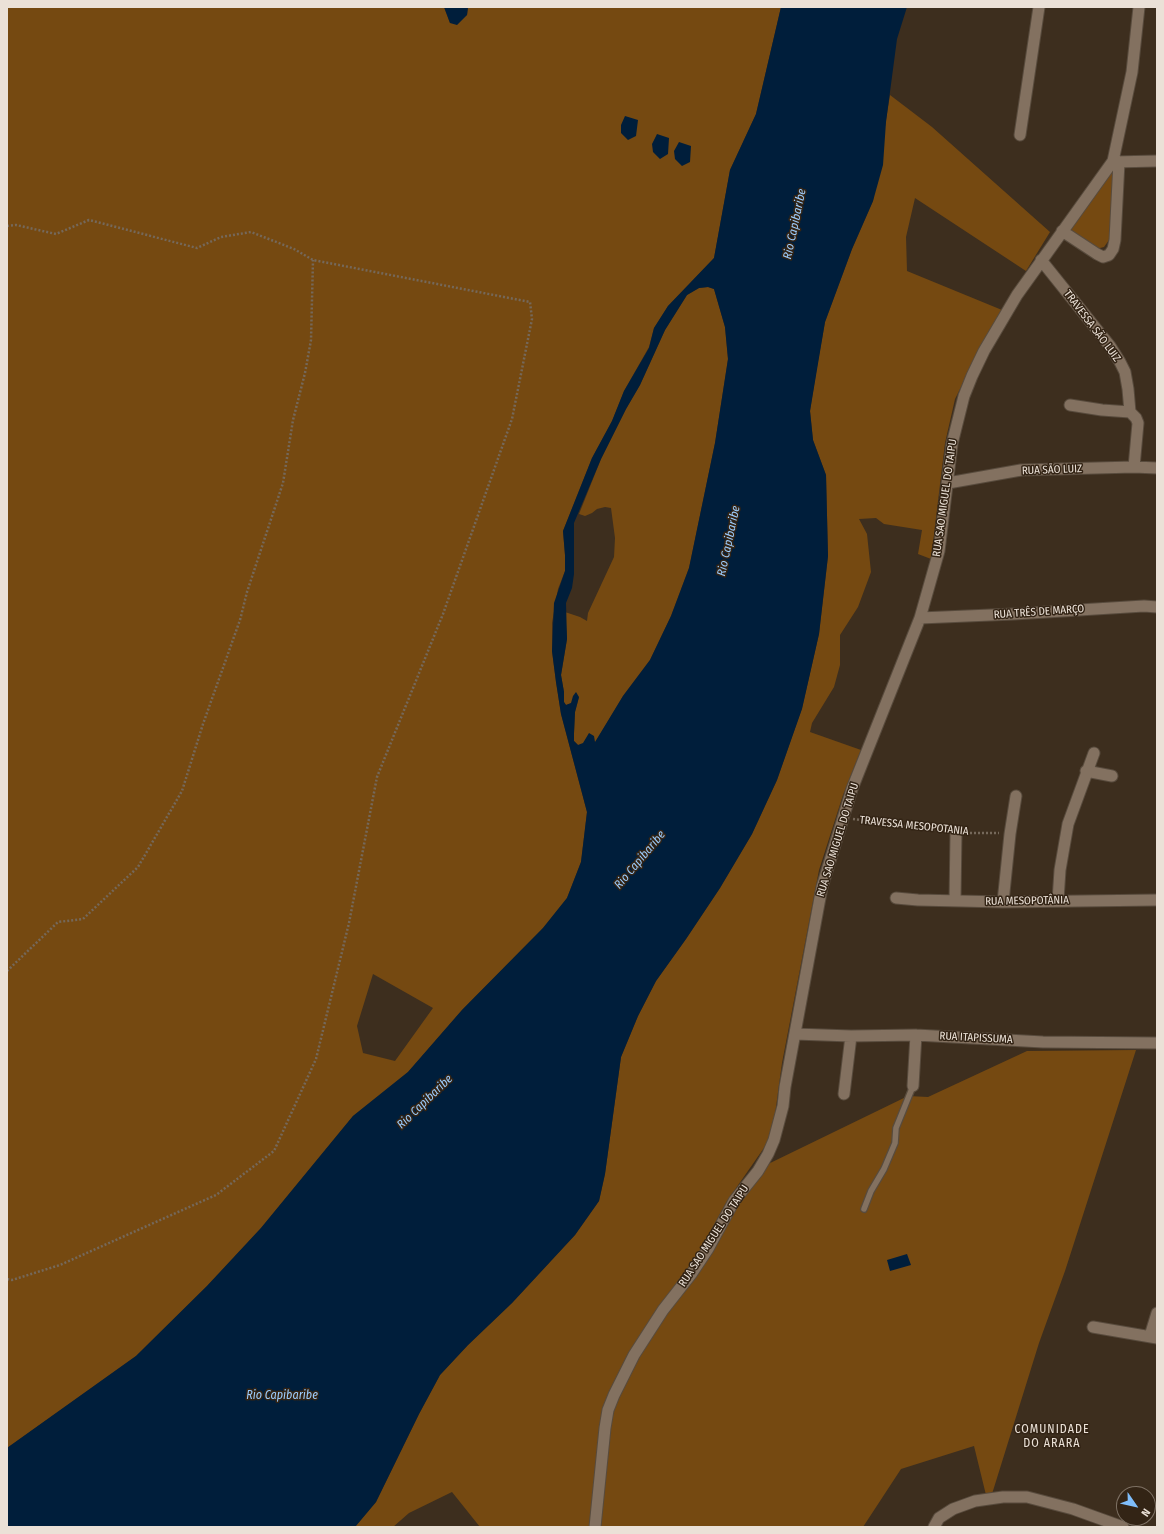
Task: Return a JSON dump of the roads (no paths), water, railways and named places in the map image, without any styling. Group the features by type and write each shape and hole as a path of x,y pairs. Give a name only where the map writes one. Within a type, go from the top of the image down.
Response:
{"street":[{"path":"1020,135 1039,7"},
{"path":"1062,231 1096,254 1103,257 1109,255 1113,249 1115,240 1116,162 1132,72 1139,7"},
{"path":"1116,162 1157,161"},
{"name":"RUA SAO MIGUEL DO TAIPU","path":"595,1527 605,1428 608,1410 612,1400 634,1355 663,1310 692,1273 708,1248 734,1201 758,1171 774,1140 783,1106 822,887 852,790 920,618 939,551 952,444 964,396 972,376 1016,295 1062,231 1116,162"},
{"name":"TRAVESSA SÃO LUIZ","path":"1041,260 1110,346 1125,372 1130,412 1136,418 1138,424 1134,467"},
{"path":"1070,405 1102,410 1130,412"},
{"name":"RUA SÃO LUIZ","path":"948,483 1021,470 1134,467 1157,468"},
{"name":"RUA TRÊS DE MARÇO","path":"920,618 1144,606 1157,607"},
{"path":"1058,900 1060,870 1068,824 1086,770 1094,752"},
{"path":"1086,770 1112,776"},
{"path":"1003,902 1010,834 1016,796"},
{"path":"955,901 956,833"},
{"name":"RUA MESOPOTÂNIA","path":"896,898 1003,902 1058,900 1157,900"},
{"name":"RUA ITAPISSUMA","path":"795,1034 851,1036 916,1035 1043,1042 1157,1043"},
{"path":"913,1086 916,1035"},
{"path":"844,1094 851,1036"},
{"path":"1093,1327 1153,1337 1157,1313"},
{"path":"934,1527 939,1518 953,1509 975,1502 1003,1497 1027,1497 1073,1509 1123,1527"}],"lane":[{"path":"864,1209 870,1191 884,1169 895,1143 896,1128 913,1086"}],"water":[{"path":"444,7 468,7 467,15 457,25 450,23"},
{"name":"Rio Capibaribe","path":"781,7 907,7 897,39 886,122 883,165 873,201 852,249 825,322 810,411 813,440 826,475 828,556 819,634 802,709 777,780 752,834 720,888 656,981 638,1016 621,1057 605,1174 599,1201 575,1235 512,1303 468,1345 440,1375 419,1414 376,1502 355,1527 7,1527 7,1448 136,1356 207,1286 261,1228 353,1116 408,1072 462,1010 543,928 567,898 581,862 587,812 561,714 552,651 554,603 565,571 563,531 592,458 612,421 624,391 649,348 654,328 668,306 714,258 730,170 756,114","holes":["708,287 714,289 725,327 728,359 715,443 689,568 671,616 650,660 623,696 595,742 594,736 589,733 583,743 578,745 574,741 574,733 575,712 579,697 576,692 571,703 566,705 564,702 561,675 567,639 566,603 572,588 574,574 574,523 601,459 640,385 665,330 687,295 699,288"]},
{"path":"625,116 638,120 636,136 628,140 621,133 621,125"},
{"path":"657,134 669,138 668,154 660,159 653,152 652,144"},
{"path":"679,142 691,146 690,162 682,166 675,159 674,151"},
{"path":"907,1254 911,1265 890,1271 887,1260"}],"district":[{"name":"COMUNIDADE DO ARARA","path":"1052,1437"}]}
